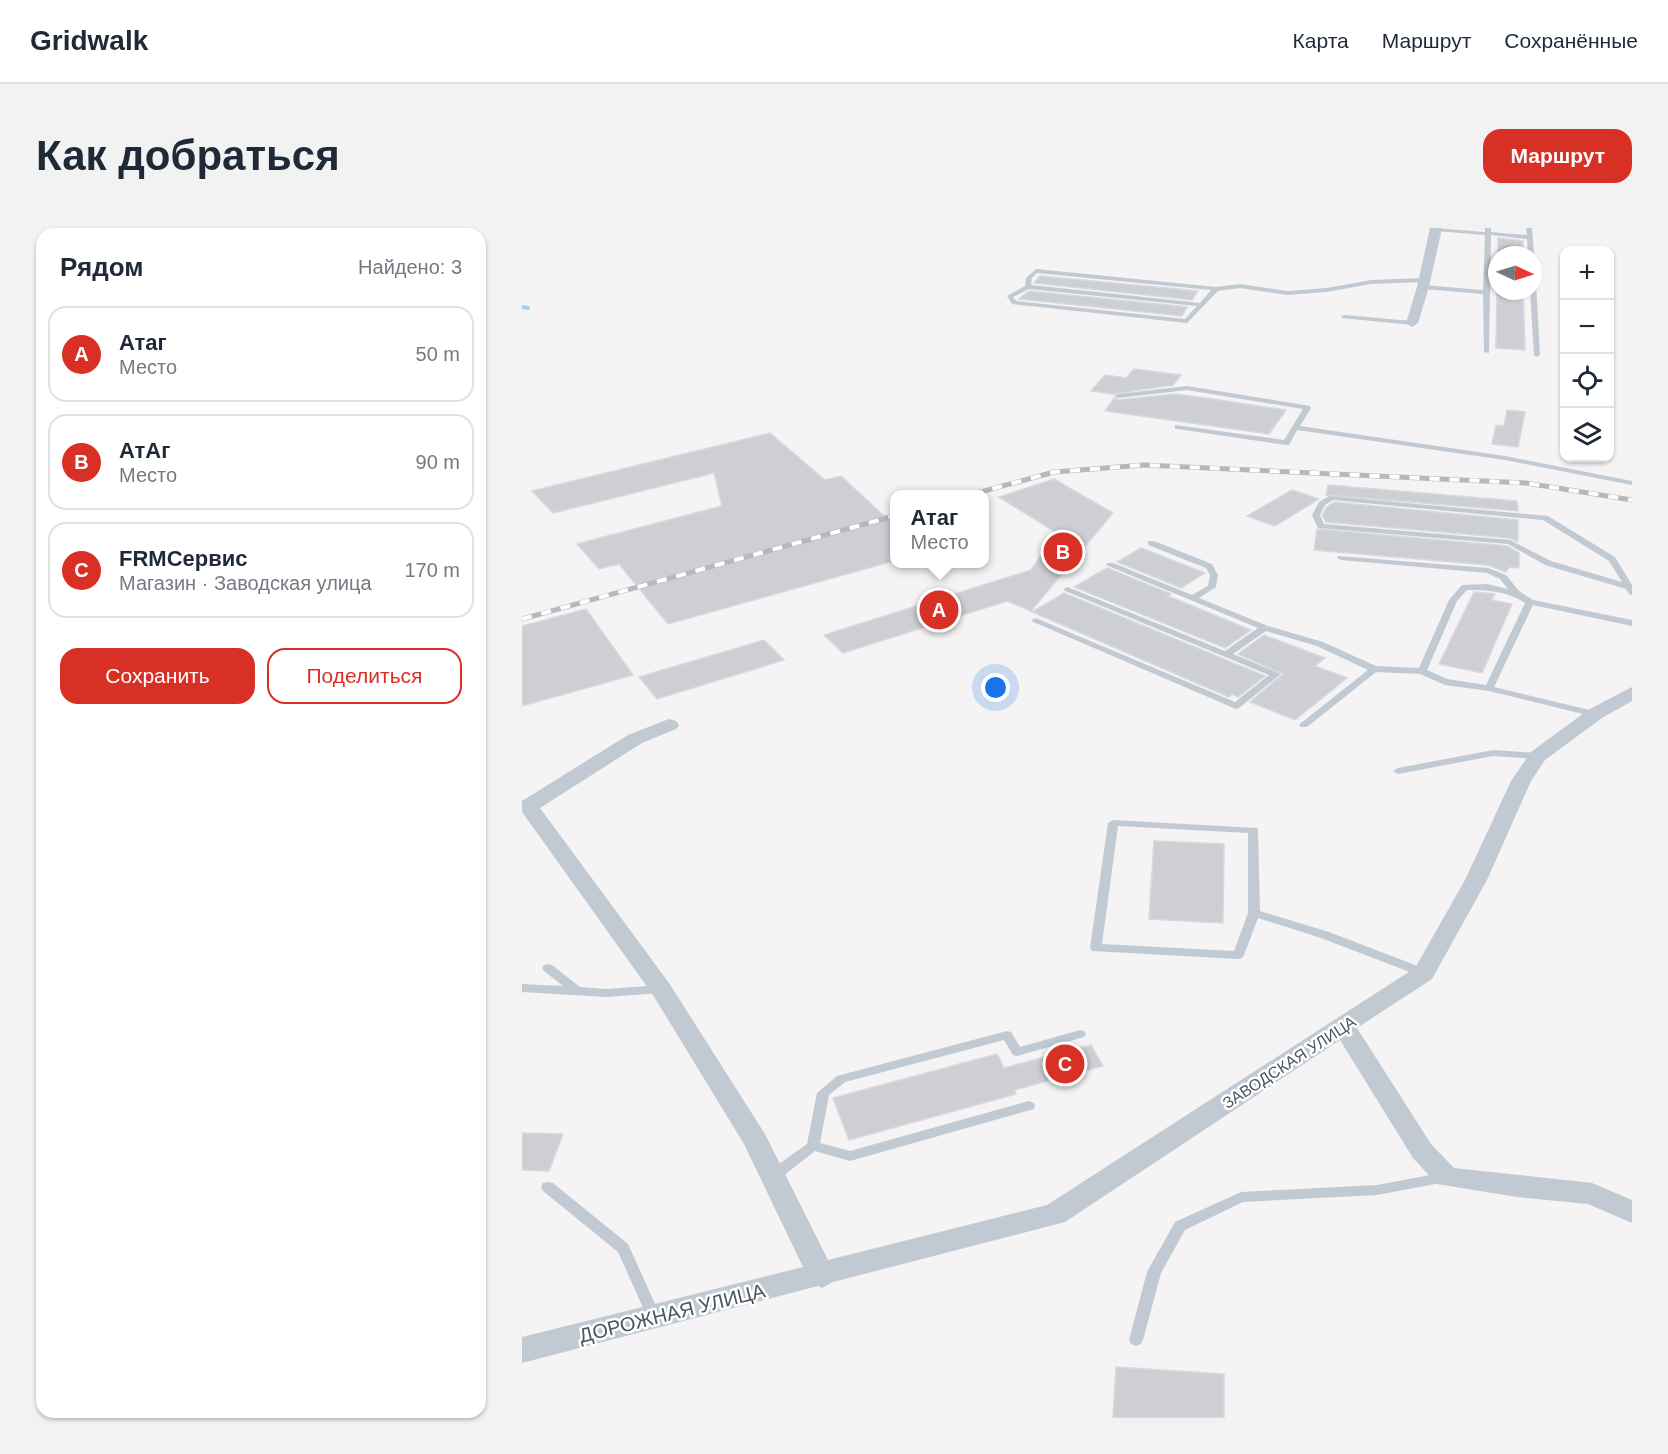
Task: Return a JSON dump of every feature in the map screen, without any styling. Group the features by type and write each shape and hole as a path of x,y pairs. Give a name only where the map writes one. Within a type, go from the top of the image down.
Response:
{"street":[{"path":"1412,324 1424,284 1436,229"},
{"name":"ЗАВОДСКАЯ УЛИЦА","path":"822,1276 1055,1214 1424,973 1476,880 1521,781 1538,756 1595,714 1632,693"},
{"path":"669,725 635,739 525,802 661,989 756,1141 822,1276"},
{"path":"1344,1027 1422,1151 1446,1177 1592,1194 1632,1212"},
{"name":"ДОРОЖНАЯ УЛИЦА","path":"522,1350 822,1276"}],"lane":[{"path":"1529,228 1530,246"},
{"path":"1436,229 1488,231 1529,237"},
{"path":"1028,287 1029,278 1036,271 1216,289 1240,286 1287,293 1327,290 1371,282 1424,284 1485,292"},
{"path":"1487,352 1485,292 1488,279"},
{"path":"1202,305 1028,287 1010,296 1014,303 1187,321 1202,305 1216,289"},
{"path":"1534,300 1538,355"},
{"path":"1344,317 1412,324"},
{"path":"1118,396 1187,388 1307,408 1286,443 1178,428"},
{"path":"1295,428 1504,458 1632,483"},
{"path":"1332,498 1545,518 1612,559 1631,590 1548,563 1510,542 1322,526 1317,514 1322,504 1332,498"},
{"path":"1151,543 1209,566 1214,575 1212,587 1193,598"},
{"path":"1341,558 1488,571 1503,577 1516,593 1530,602 1632,622"},
{"path":"1110,565 1265,628 1320,644 1374,669 1422,671 1445,682 1489,688 1595,714"},
{"path":"1422,671 1453,600 1465,587 1487,587 1516,593"},
{"path":"1035,621 1236,706 1276,675 1067,590"},
{"path":"1489,688 1530,602"},
{"path":"1226,655 1265,628"},
{"path":"1304,725 1374,669"},
{"path":"1398,771 1493,753 1538,756"},
{"path":"1113,823 1253,830 1254,913 1238,955 1096,948 1113,823"},
{"path":"1254,913 1325,935 1424,973"},
{"path":"548,968 578,991"},
{"path":"522,988 606,993 661,989"},
{"path":"773,1176 813,1146 823,1093 841,1079 1007,1035 1017,1052 1080,1034"},
{"path":"813,1146 850,1156 1029,1106"},
{"path":"1136,1340 1154,1272 1180,1226 1241,1197 1377,1190 1446,1177"},
{"path":"548,1187 623,1248 655,1317"}],"building":[{"path":"1498,238 1523,241 1523,246 1498,246"},
{"path":"1040,276 1198,291 1192,300 1034,283"},
{"path":"1029,291 1187,307 1182,316 1019,299"},
{"path":"1497,300 1523,300 1525,350 1496,348"},
{"path":"1134,369 1181,375 1173,385 1113,394 1091,391 1105,375 1126,378"},
{"path":"1175,394 1286,410 1269,434 1105,411 1114,398 1118,400"},
{"path":"1507,410 1525,412 1518,447 1492,444 1496,425 1504,426"},
{"path":"770,433 825,480 841,476 890,521 890,562 668,624 619,564 599,569 577,544 722,506 714,473 553,513 532,491"},
{"path":"1054,479 1113,513 1031,611 1007,601 843,653 824,635 1031,570 1057,533 999,497"},
{"path":"1328,485 1517,501 1518,511 1326,495"},
{"path":"1292,490 1319,499 1275,526 1247,516"},
{"path":"1334,502 1518,520 1518,542 1510,538 1326,522 1322,515"},
{"path":"1317,529 1507,546 1519,553 1519,568 1509,567 1506,572 1488,565 1314,550"},
{"path":"1141,548 1205,573 1181,588 1117,562"},
{"path":"1107,568 1251,630 1225,648 1074,587"},
{"path":"1474,592 1495,594 1491,600 1512,604 1482,673 1439,664"},
{"path":"1064,593 1265,676 1238,697 1232,694 1229,697 1032,612"},
{"path":"586,609 633,675 522,706 522,626"},
{"path":"1264,635 1325,658 1315,666 1347,678 1295,720 1250,702 1283,674 1238,654"},
{"path":"764,640 784,660 657,699 639,677"},
{"path":"1154,841 1224,844 1223,923 1149,919"},
{"path":"1091,1045 1103,1066 1014,1090 1016,1094 849,1140 833,1098 997,1054 1004,1068"},
{"path":"522,1133 563,1134 549,1171 522,1170"},
{"path":"1116,1367 1224,1374 1224,1418 1113,1418"}],"waterway":[{"path":"522,307 528,308"}],"railway":[{"path":"988,490 1054,472 1144,465 1526,483 1632,500"},
{"path":"522,619 890,517"}],"place":[{"name":"АтАг","path":"1063,552"},
{"name":"Атаг","path":"939,610"},
{"name":"FRMСервис","path":"1065,1064"}]}
